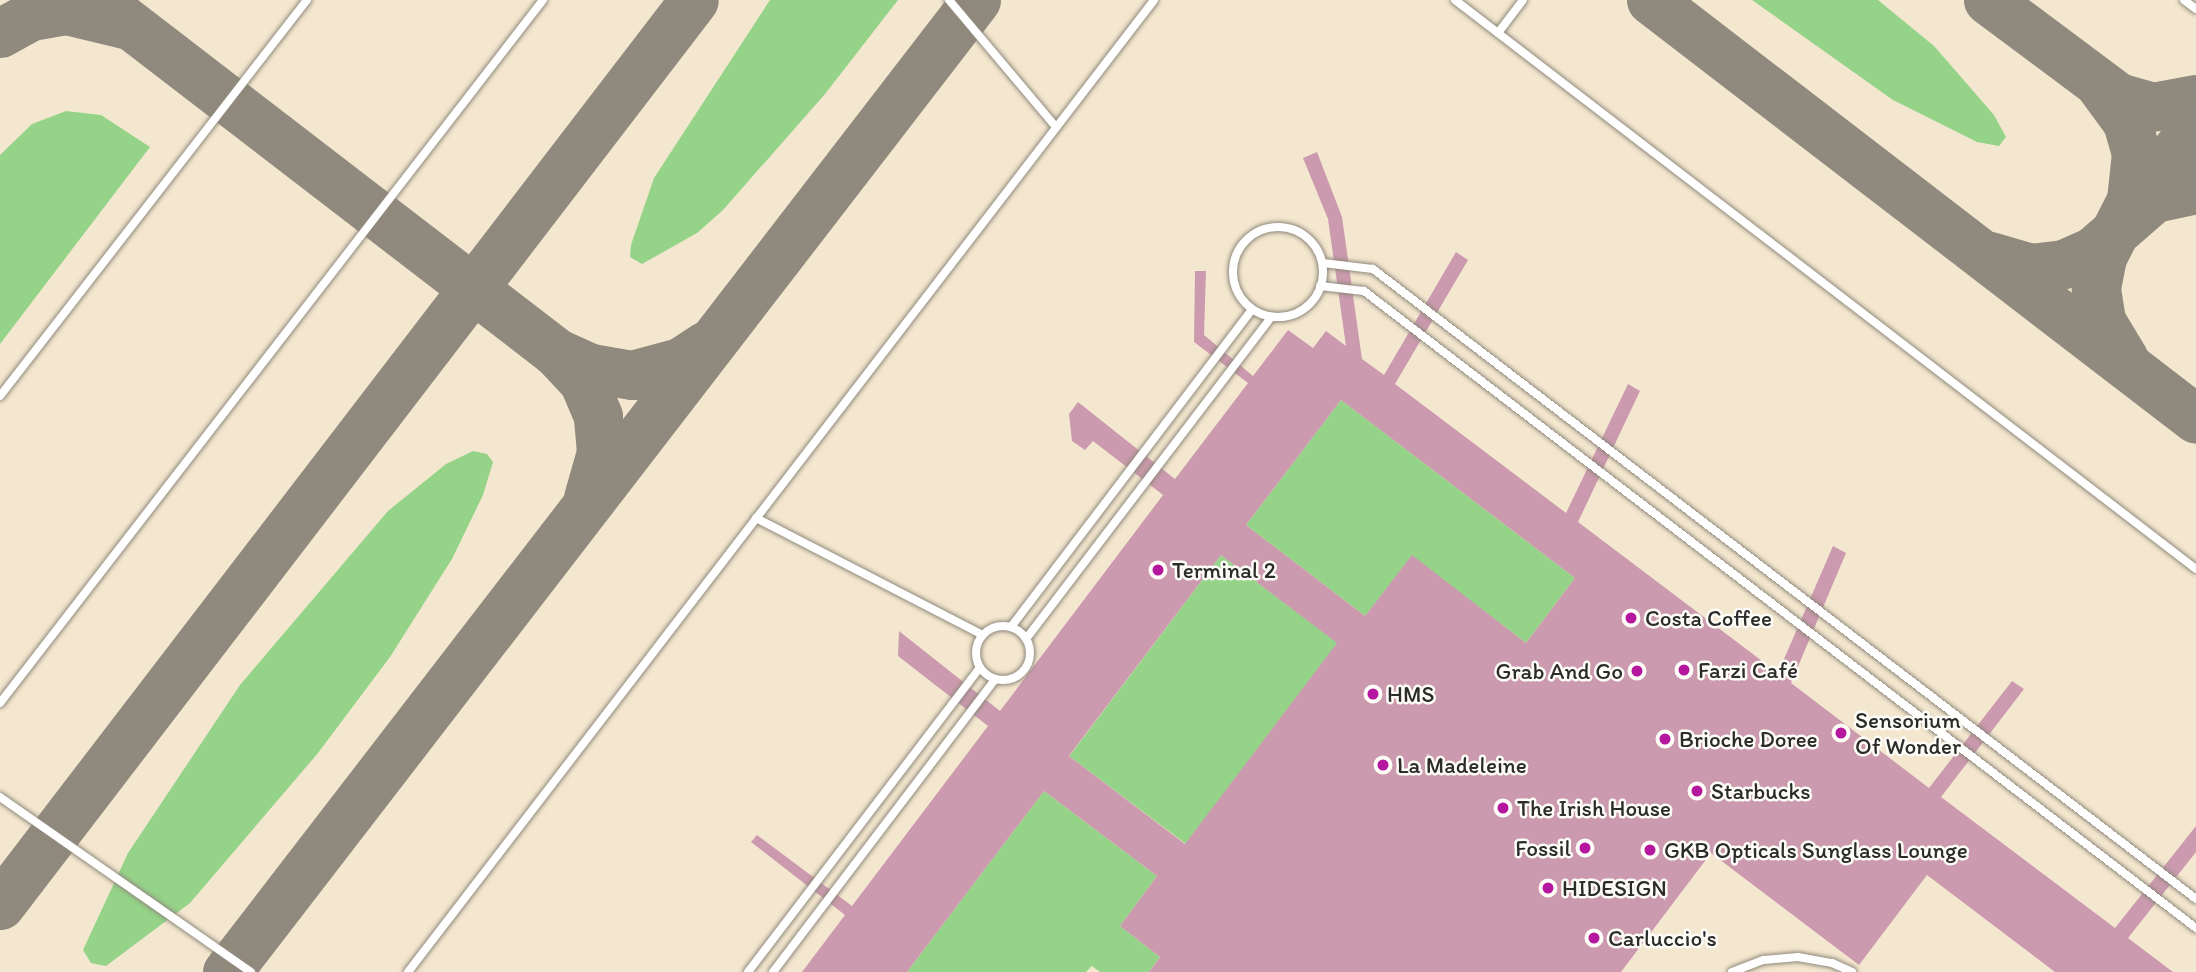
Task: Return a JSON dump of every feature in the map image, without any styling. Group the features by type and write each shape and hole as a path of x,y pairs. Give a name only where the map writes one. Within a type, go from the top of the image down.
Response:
{"lane":[{"path":"0,396 307,0"},
{"path":"0,704 543,0"},
{"path":"950,0 1056,127"},
{"path":"408,972 1154,0"},
{"path":"1455,0 2196,569"},
{"path":"1498,33 1523,0"},
{"path":"2185,0 2196,9"},
{"path":"1268,229 1298,232 1313,245 1323,263 1320,286 1300,311 1271,317 1252,310 1241,298 1233,277 1236,255 1249,238 1268,229"},
{"path":"1323,263 1373,270 2196,899"},
{"path":"1320,286 1364,291 2196,928"},
{"path":"1011,627 1252,310"},
{"path":"1026,639 1271,317"},
{"path":"756,518 983,635"},
{"path":"995,627 1011,627 1026,639 1031,654 1025,671 1009,681 995,680 980,668 976,655 983,635 995,627"},
{"path":"748,972 980,668"},
{"path":"773,972 995,680"},
{"path":"0,797 250,972"},
{"path":"1732,972 1764,960 1798,957 1832,962 1852,972"}],"green space":[{"path":"770,0 898,0 825,94 723,210 697,233 642,264 630,257 631,245 654,178"},
{"path":"1752,0 1878,0 1934,46 1994,115 2006,137 1999,146 1977,142 1893,100"},
{"path":"66,111 101,115 150,147 0,344 0,155 32,124"},
{"path":"1341,400 1575,578 1526,643 1412,556 1365,616 1246,525"},
{"path":"473,451 487,454 493,462 483,495 452,559 390,657 318,753 190,903 106,966 91,963 83,950 128,853 240,685 388,511 446,464"},
{"path":"1221,555 1338,643 1186,844 1069,756"},
{"path":"1044,791 1157,876 1120,926 1160,957 1149,972 1100,972 1092,966 1086,972 907,972"}],"building":[{"name":"Terminal 2","path":"1317,152 1342,217 1362,359 1384,375 1456,252 1468,260 1395,384 1566,513 1628,384 1640,391 1578,522 1778,673 1833,546 1846,553 1791,683 1929,788 2012,681 2024,689 1941,797 2115,928 2196,826 2196,852 2128,938 2173,972 2055,972 1927,875 1859,965 1711,853 1621,972 1149,972 1160,957 1120,926 1157,876 1044,791 907,972 802,972 845,915 751,842 757,835 852,906 988,726 898,656 899,631 1000,711 1163,495 1093,441 1085,450 1072,441 1069,414 1078,402 1175,479 1248,383 1194,342 1195,271 1206,271 1204,335 1253,376 1288,330 1313,348 1326,331 1346,346 1328,219 1303,158","holes":["1341,400 1575,578 1526,643 1412,555 1365,616 1246,525","1221,555 1337,643 1185,844 1069,756"]}],"taxiway":[{"path":"98,0 557,353"},
{"path":"0,905 694,0"},
{"path":"227,972 976,0"},
{"path":"1651,0 2196,419"},
{"path":"1988,0 2118,97 2152,107 2196,99"},
{"path":"0,33 31,16 66,10 128,25"},
{"path":"2100,85 2127,122 2136,153 2131,200 2102,257 2096,289 2101,321 2124,359"},
{"path":"2131,210 2196,124"},
{"path":"1990,256 2031,268 2064,264 2093,251 2154,198 2196,189"},
{"path":"588,498 601,452 598,416 583,381 557,353 591,368 632,375 680,362 705,346"}],"place":[{"name":"Terminal 2","path":"1158,570"},
{"name":"Costa Coffee","path":"1631,618"},
{"name":"Farzi Café","path":"1684,670"},
{"name":"Grab And Go","path":"1637,671"},
{"name":"HMS","path":"1373,694"},
{"name":"Sensorium Of Wonder","path":"1841,733"},
{"name":"Brioche Doree","path":"1665,739"},
{"name":"La Madeleine","path":"1383,765"},
{"name":"Starbucks","path":"1697,791"},
{"name":"The Irish House","path":"1503,808"},
{"name":"Fossil","path":"1585,848"},
{"name":"GKB Opticals Sunglass Lounge","path":"1650,850"},
{"name":"HIDESIGN","path":"1548,888"},
{"name":"Carluccio's","path":"1594,938"}]}
